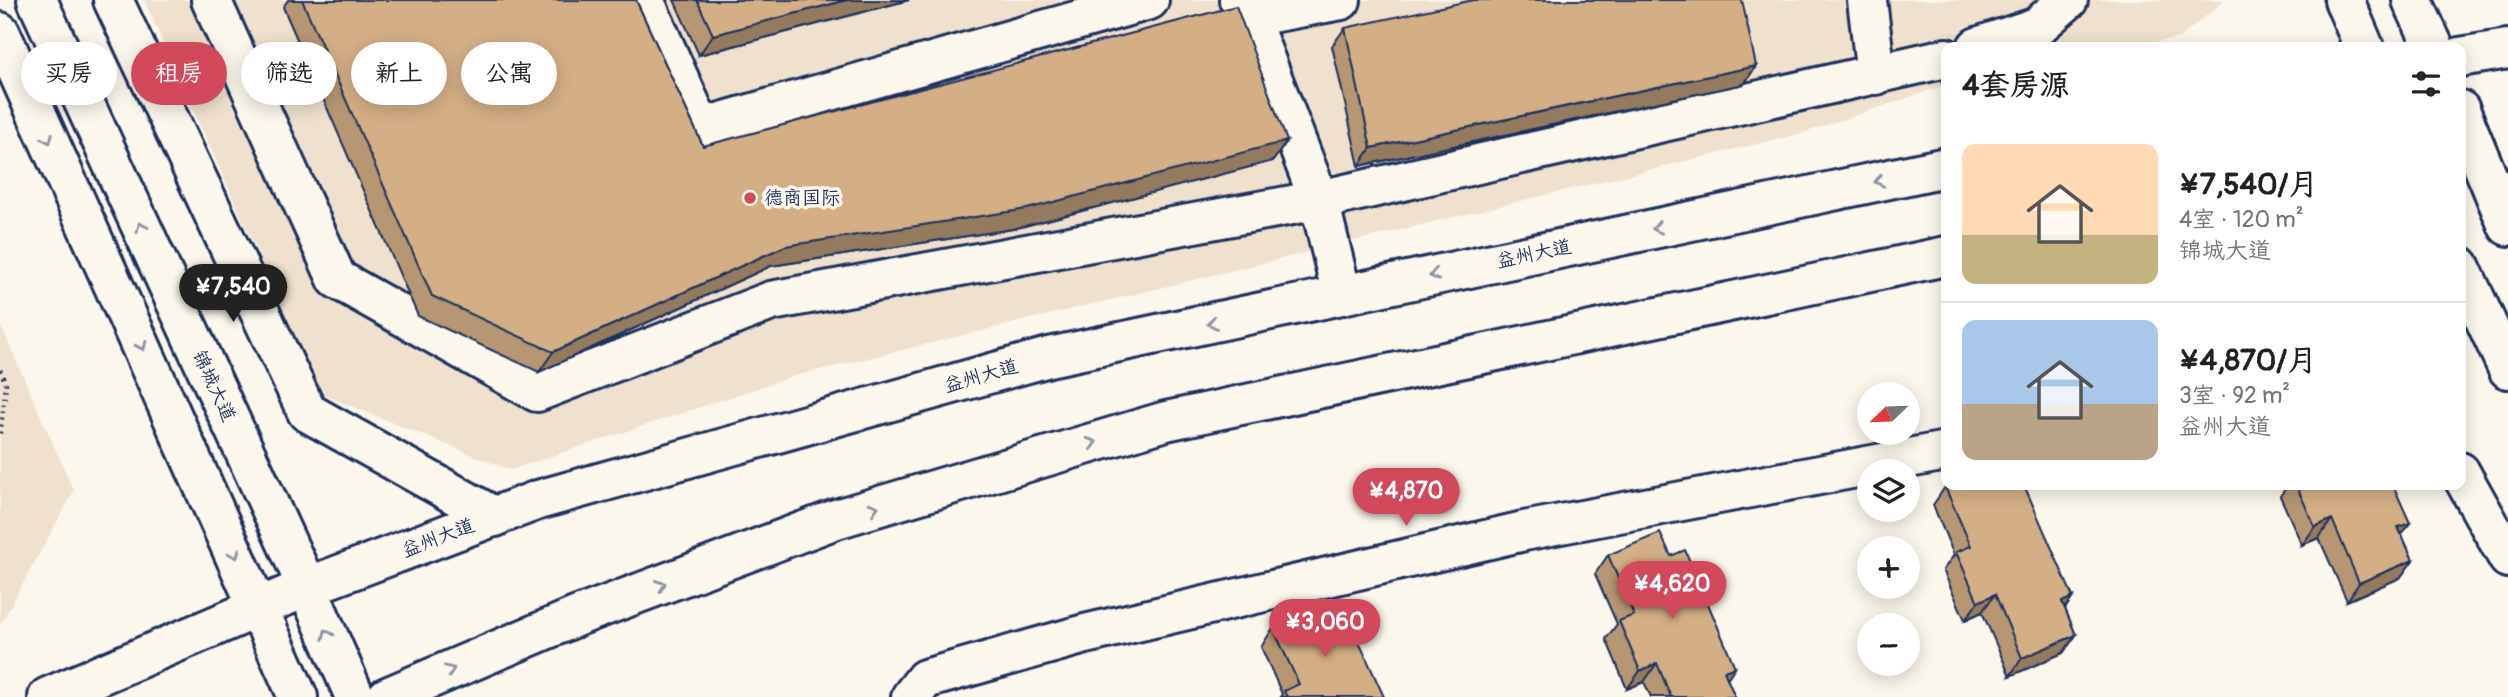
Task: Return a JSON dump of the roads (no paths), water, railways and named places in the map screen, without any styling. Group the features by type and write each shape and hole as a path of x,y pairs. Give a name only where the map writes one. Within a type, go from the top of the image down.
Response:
{"main road":[{"name":"锦城大道","path":"37,0 355,697"},
{"path":"113,0 307,412 495,517"},
{"path":"211,0 337,279 537,392 771,301 1319,201 1941,59"},
{"path":"644,0 701,128 1149,0"},
{"path":"1341,0 1244,9 1319,201 1342,295"},
{"path":"1867,0 1877,75"},
{"path":"1992,42 2037,27 2068,0"},
{"path":"2344,0 2362,42"},
{"path":"2412,0 2432,42"},
{"path":"0,32 260,607 298,697"},
{"path":"2466,56 2508,49"},
{"path":"2466,123 2483,158 2508,226"},
{"name":"益州大道","path":"48,697 307,587 538,500 1049,357 1941,168"},
{"path":"387,697 578,616 836,519 1166,421 1941,257"},
{"path":"2466,278 2508,369"},
{"path":"911,697 925,679 1085,634 1524,531 1941,452"},
{"path":"2466,483 2508,558"}],"place":[{"name":"德商国际","path":"750,198"}]}
